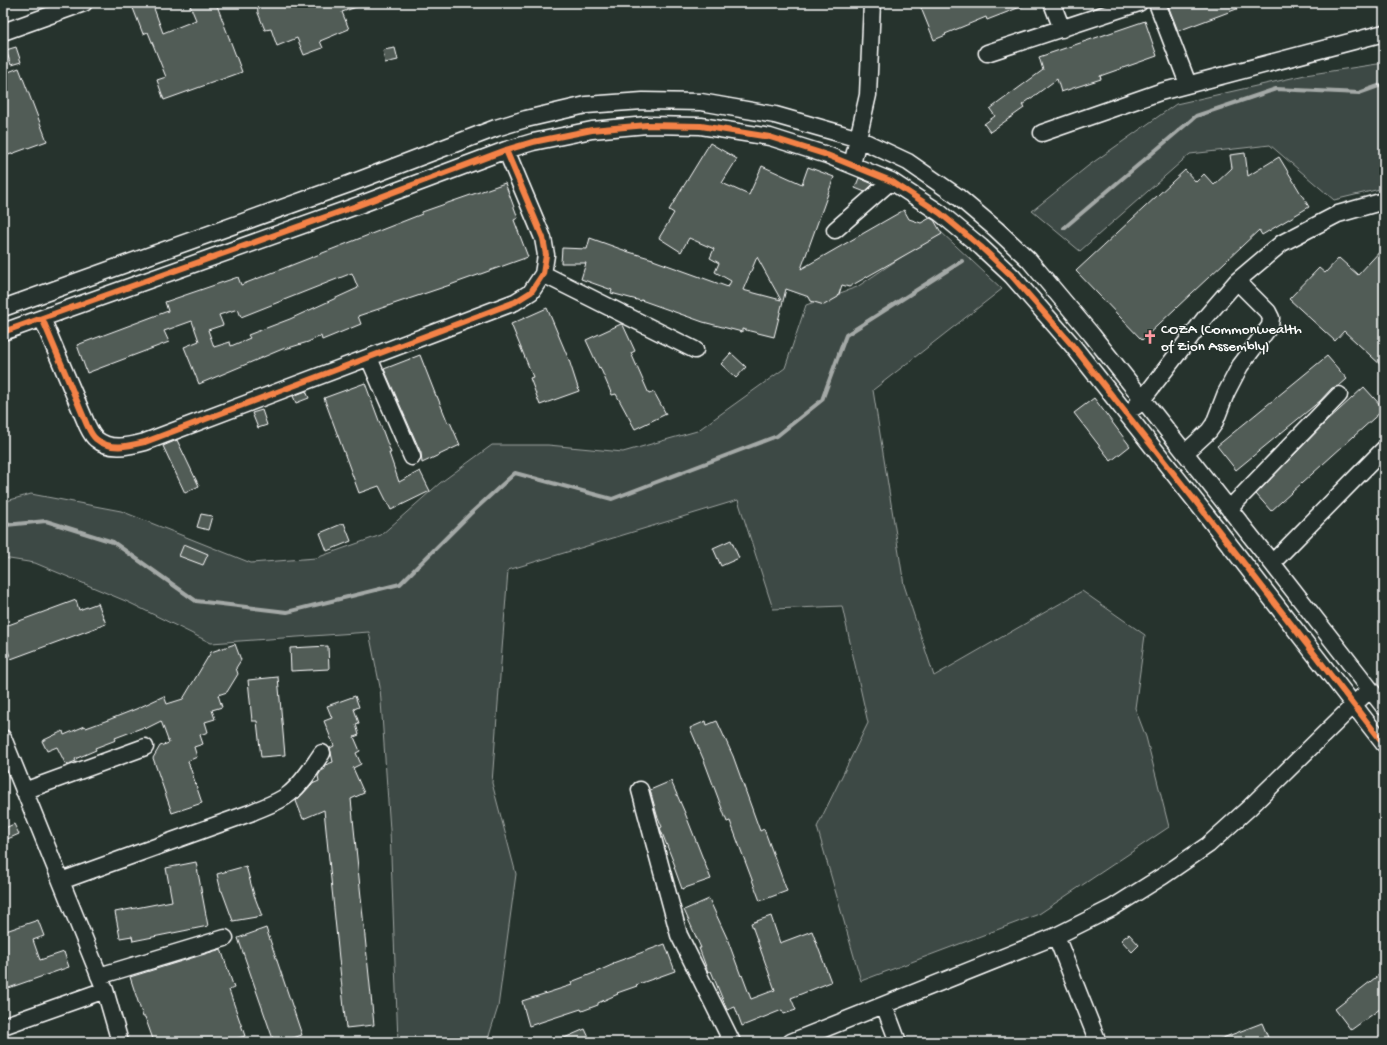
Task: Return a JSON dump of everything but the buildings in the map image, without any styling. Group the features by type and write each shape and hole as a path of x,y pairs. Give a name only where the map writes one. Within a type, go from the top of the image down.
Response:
{"street":[{"path":"3,32 84,3"},
{"path":"852,165 868,95 872,3"},
{"path":"1052,3 1062,29"},
{"path":"987,54 1139,3"},
{"path":"1157,3 1188,84"},
{"path":"1042,133 1160,92 1384,33"},
{"path":"3,308 349,184 496,128 586,104 643,101 701,102 775,115 859,139 908,162 956,196 996,229 1029,260 1092,334 1142,400 1230,509 1384,707"},
{"path":"3,332 359,206 506,150 533,142 592,130 647,125 701,126 770,137 827,154 891,181 940,214 981,247 1012,276 1073,346 1216,526 1384,744"},
{"path":"42,318 87,425 95,438 108,445 123,447 145,442 515,302 531,292 543,274 546,255 543,238 506,150"},
{"path":"835,230 891,181"},
{"path":"1127,415 1142,400 1205,318 1237,281 1282,243 1338,214 1384,201"},
{"path":"543,274 695,350"},
{"path":"1184,453 1209,431 1214,424 1226,393 1240,366 1270,326 1268,312 1237,281"},
{"path":"369,358 412,457"},
{"path":"1230,509 1338,395"},
{"path":"1272,563 1384,449"},
{"path":"791,1042 1056,936 1112,908 1163,876 1208,845 1250,807 1354,706 1370,688"},
{"path":"3,740 102,983 120,1042"},
{"path":"24,791 145,747"},
{"path":"61,881 250,813 279,800 289,794 301,782 322,752"},
{"path":"640,790 679,935 732,1042"},
{"path":"1056,936 1098,1042"},
{"path":"3,1026 102,983 225,938"},
{"path":"884,1005 898,1042"}],"shaded area":[{"path":"1384,63 1384,188 1334,200 1270,145 1190,154 1080,251 1032,211 1088,166 1176,104 1305,75"},
{"path":"940,231 1002,289 873,390 904,585 934,676 1082,591 1145,635 1135,708 1146,737 1169,827 1039,914 861,981 817,827 868,723 842,606 773,609 738,500 508,570 492,783 516,874 498,1007 487,1042 398,1042 390,830 380,687 369,632 211,643 128,602 35,563 3,558 3,502 31,494 121,511 251,563 316,558 381,535 440,483 492,445 548,445 623,452 697,431 785,368 806,305 857,287"}],"waterway":[{"path":"1064,228 1196,116 1276,89 1359,93 1384,84"},
{"path":"6,525 46,521 113,542 196,601 287,612 400,584 470,514 515,473 612,499 777,436 822,400 846,335 962,261"}],"cycle path":[{"path":"3,332 359,205 506,150 533,142 592,130 647,125 701,126 770,137 827,155 891,181 940,213 981,247 1012,276 1073,346 1384,744"},
{"path":"42,318 93,436 101,443 113,446 126,446 145,442 515,302 531,292 543,274 546,255 543,238 506,150"}],"place":[{"name":"COZA (Commonwealth of Zion Assembly)","path":"1150,337"}]}
